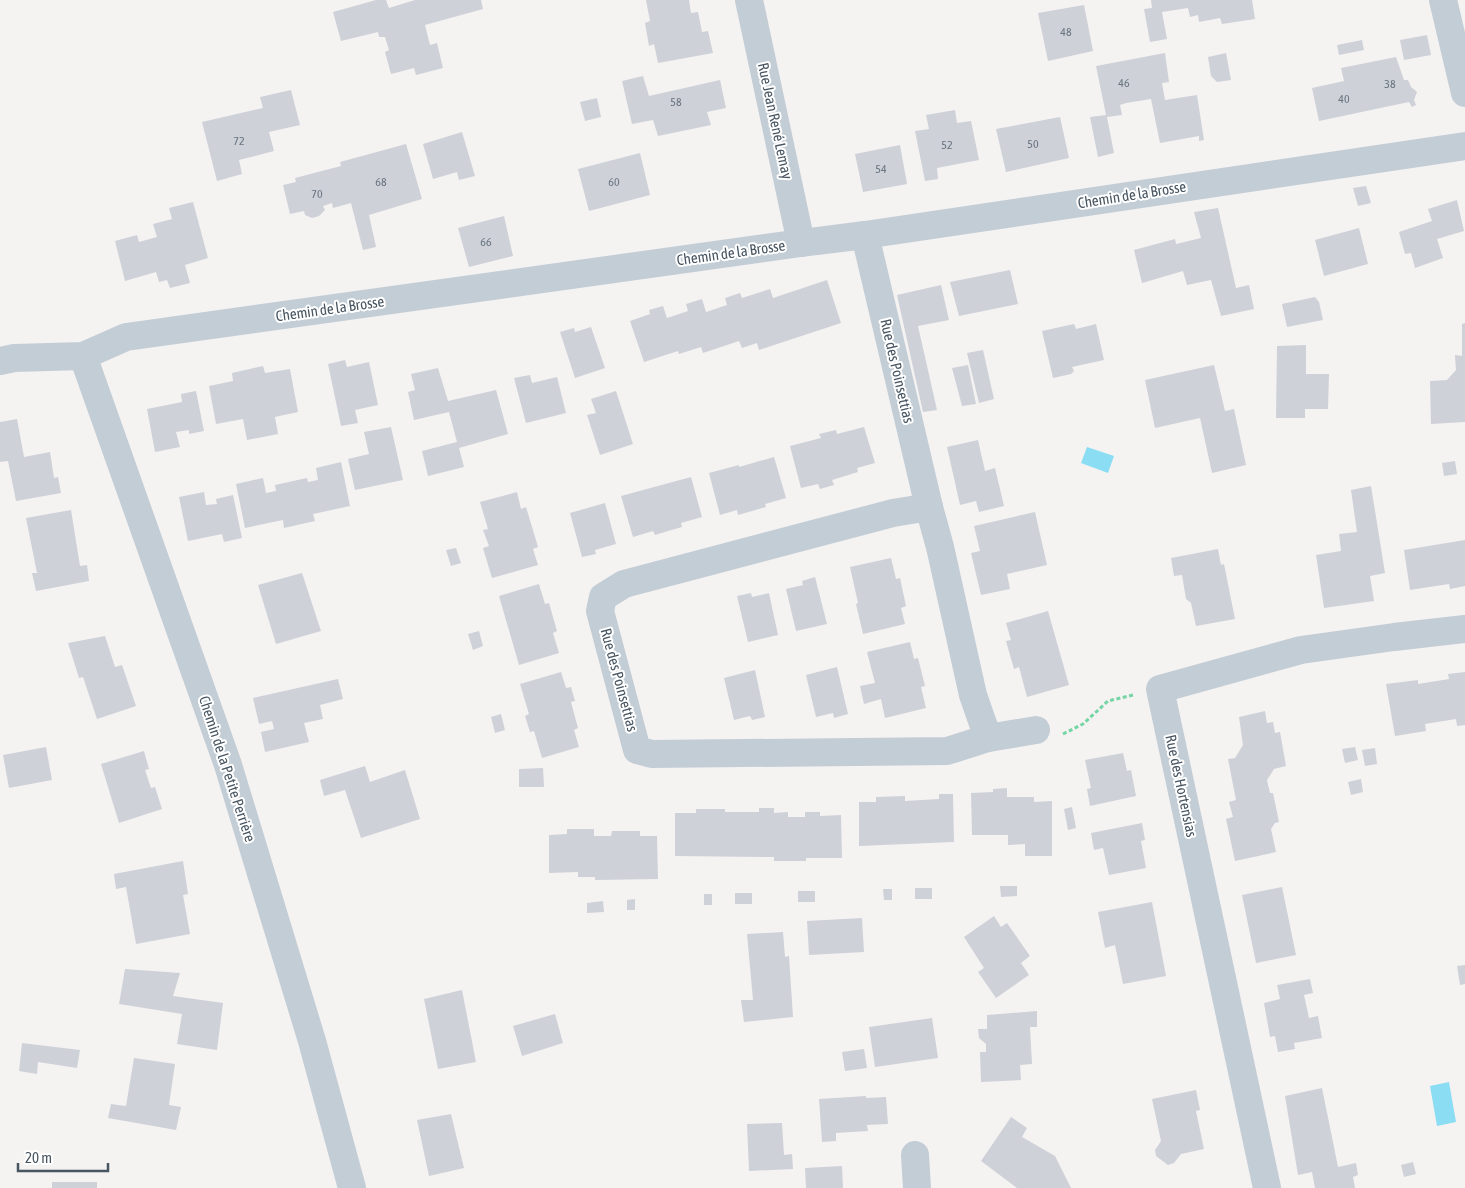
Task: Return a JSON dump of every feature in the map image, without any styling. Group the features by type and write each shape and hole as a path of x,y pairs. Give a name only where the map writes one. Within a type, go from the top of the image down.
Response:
{"street":[{"name":"Rue Jean René Lemay","path":"749,0 801,243"},
{"path":"1443,0 1465,93"},
{"name":"Chemin de la Brosse","path":"0,361 14,358 82,356 126,337 865,235 1465,146"},
{"name":"Rue des Poinsettias","path":"865,235 940,547 973,695 988,738"},
{"name":"Chemin de la Petite Perrière","path":"82,356 228,765 312,1041 352,1188"},
{"name":"Rue des Poinsettias","path":"929,507 893,513 624,584 603,597 600,611 637,750 652,754 947,751 988,738 1036,730"},
{"path":"1160,689 1301,650 1465,629"},
{"name":"Rue des Hortensias","path":"1160,689 1267,1188"},
{"path":"915,1155 917,1188"}],"path":[{"path":"1036,730 1055,738 1082,724 1108,701 1160,689"}],"water":[{"path":"1087,447 1114,456 1108,473 1081,463"},
{"path":"1449,1082 1456,1122 1437,1126 1430,1086"}],"building":[{"path":"376,0 386,0 389,8 415,0 481,0 483,9 425,25 430,45 437,43 443,68 416,75 414,68 391,74 385,52 389,50 385,37 379,37 378,32 341,41 333,12"},
{"path":"646,0 689,0 691,13 698,12 702,32 708,31 713,53 658,63 654,44 649,46 645,23 650,21"},
{"path":"1151,0 1252,0 1255,19 1222,24 1220,18 1199,22 1198,15 1190,17 1188,8 1162,12 1167,39 1150,42 1144,9 1152,8"},
{"path":"1084,5 1093,51 1048,61 1038,13"},
{"path":"1427,35 1431,55 1404,60 1400,40"},
{"path":"1362,40 1364,50 1339,55 1337,45"},
{"path":"1165,53 1169,82 1162,83 1165,100 1197,95 1204,140 1199,141 1199,136 1160,143 1151,99 1126,103 1120,105 1122,115 1107,117 1114,153 1098,157 1090,117 1106,115 1096,66"},
{"path":"1226,53 1231,80 1217,82 1211,76 1208,57"},
{"path":"1396,57 1404,80 1408,80 1411,87 1417,92 1414,100 1416,105 1412,107 1409,102 1319,121 1312,88 1344,81 1341,68"},
{"path":"643,76 649,96 720,80 726,108 707,112 711,125 658,136 653,120 632,124 622,81"},
{"path":"291,90 300,125 269,132 274,151 239,160 242,174 217,181 202,122 263,108 260,97"},
{"path":"597,98 601,117 585,121 580,102"},
{"path":"955,110 957,123 971,121 979,160 937,168 938,179 925,181 915,131 929,129 926,115"},
{"path":"1060,117 1069,158 1006,172 996,129"},
{"path":"462,132 475,176 459,180 457,172 433,179 423,144"},
{"path":"406,144 422,199 369,215 376,247 363,250 351,203 333,208 332,203 323,206 325,210 319,216 312,218 305,215 304,211 290,214 283,185 296,182 295,178 341,166 340,162"},
{"path":"900,145 907,184 863,192 855,154"},
{"path":"640,153 650,195 589,211 578,169"},
{"path":"1366,186 1371,203 1358,206 1353,188"},
{"path":"1457,200 1464,231 1437,239 1443,258 1415,268 1411,253 1405,254 1399,232 1432,221 1428,209"},
{"path":"193,202 208,258 185,265 190,283 170,288 167,280 159,282 156,272 125,281 115,241 137,235 139,242 157,237 153,224 172,219 169,208"},
{"path":"1218,208 1236,288 1249,285 1254,309 1221,316 1211,280 1187,285 1183,271 1142,283 1134,250 1175,239 1176,244 1201,238 1194,212"},
{"path":"504,216 513,256 469,267 458,228"},
{"path":"1359,228 1368,264 1324,276 1315,240"},
{"path":"1010,270 1018,304 959,316 950,282"},
{"path":"827,280 841,323 759,350 757,343 742,348 739,341 703,353 701,347 679,354 678,351 644,362 630,321 650,314 649,310 663,306 667,318 688,311 686,304 702,299 706,312 727,305 725,298 740,293 742,298 770,289 773,298"},
{"path":"941,285 949,320 918,326 937,410 923,412 897,295"},
{"path":"1315,297 1319,302 1323,320 1287,327 1282,304"},
{"path":"1465,323 1465,422 1431,424 1430,381 1447,380 1456,370 1455,355 1462,356 1462,324"},
{"path":"1074,324 1076,329 1096,324 1104,360 1072,367 1074,371 1071,374 1053,378 1042,331"},
{"path":"591,327 605,368 575,378 560,332 574,328 575,332"},
{"path":"1306,345 1306,374 1329,374 1328,409 1305,409 1305,418 1276,418 1277,346"},
{"path":"983,350 994,399 979,403 967,353"},
{"path":"345,360 347,367 369,362 378,405 355,410 358,423 341,426 328,364"},
{"path":"968,365 976,404 962,406 952,368"},
{"path":"1214,365 1225,411 1234,409 1246,465 1212,473 1200,418 1155,428 1145,380"},
{"path":"263,366 265,373 290,369 298,412 275,417 278,434 247,440 243,419 216,424 209,386 233,381 232,373"},
{"path":"438,368 448,401 496,390 508,434 459,448 464,467 428,476 422,451 457,442 449,412 414,420 408,392 415,390 411,374"},
{"path":"530,375 532,383 557,377 566,413 526,423 514,378"},
{"path":"196,391 204,431 189,434 189,430 176,432 180,447 155,452 147,409 182,402 181,394"},
{"path":"616,391 633,444 600,455 587,415 596,413 591,399"},
{"path":"17,419 24,457 50,452 54,478 58,477 61,493 16,501 8,461 0,462 0,422"},
{"path":"391,427 403,480 355,490 348,459 369,454 364,432"},
{"path":"864,427 875,463 857,468 858,472 832,480 834,485 820,489 818,484 801,488 790,446 821,438 819,434 836,430 837,434"},
{"path":"978,440 985,471 995,468 1004,506 979,512 976,501 960,505 947,447"},
{"path":"774,457 786,498 765,504 766,507 738,515 737,510 720,515 709,473"},
{"path":"1455,461 1457,474 1444,476 1442,463"},
{"path":"341,462 350,506 313,514 315,521 284,528 283,520 245,528 236,484 263,478 266,493 276,491 275,485 307,478 308,482 318,480 316,468"},
{"path":"691,477 702,517 681,523 682,527 655,535 653,531 633,537 621,496"},
{"path":"1371,486 1385,573 1370,576 1374,601 1324,608 1316,555 1341,551 1339,534 1357,532 1351,490"},
{"path":"204,492 206,505 217,504 216,499 233,495 242,538 224,542 222,534 188,541 179,497"},
{"path":"517,492 521,509 526,507 538,547 533,549 538,565 492,578 483,548 489,546 483,530 488,529 480,502"},
{"path":"605,503 616,544 595,550 596,554 582,557 570,513"},
{"path":"71,510 80,566 87,565 89,581 36,591 32,573 37,573 26,518"},
{"path":"1035,512 1047,565 1007,574 1010,589 981,595 971,553 980,551 974,526"},
{"path":"1465,540 1465,586 1450,589 1449,584 1410,590 1404,550"},
{"path":"456,548 461,563 451,566 446,550"},
{"path":"1218,549 1221,565 1224,564 1235,619 1196,626 1191,603 1186,599 1182,575 1174,576 1171,558"},
{"path":"891,558 896,579 900,578 906,606 901,608 905,624 863,634 850,567"},
{"path":"302,573 321,631 276,644 258,585"},
{"path":"815,577 827,624 796,631 786,589 803,585 802,581"},
{"path":"539,584 545,604 549,603 557,631 553,633 559,653 519,665 499,596"},
{"path":"751,593 752,597 769,593 778,635 748,642 737,596"},
{"path":"1048,611 1069,685 1027,697 1019,667 1014,669 1006,641 1011,640 1006,623"},
{"path":"479,631 483,646 473,650 468,634"},
{"path":"105,636 115,667 122,665 136,706 97,719 83,677 79,678 68,643"},
{"path":"910,642 914,659 918,658 925,686 921,687 926,708 885,718 881,699 864,704 860,686 875,683 867,652"},
{"path":"837,667 848,714 834,718 833,713 816,717 806,675"},
{"path":"755,670 765,717 752,720 750,716 734,720 724,678"},
{"path":"561,672 566,688 571,687 575,701 571,702 578,728 574,730 579,747 542,758 534,731 530,732 525,716 529,714 520,684"},
{"path":"1465,672 1465,725 1457,726 1456,719 1425,724 1426,731 1395,736 1386,684 1418,680 1418,684 1449,679 1448,674"},
{"path":"338,679 343,699 320,705 323,719 304,723 309,742 265,752 261,732 274,729 272,721 259,724 253,698"},
{"path":"1265,711 1267,723 1273,722 1275,733 1280,732 1286,766 1274,769 1267,780 1270,793 1273,793 1279,822 1275,823 1271,829 1276,852 1235,861 1226,819 1233,817 1229,802 1236,800 1228,759 1235,758 1243,745 1239,717"},
{"path":"501,714 505,730 495,733 491,717"},
{"path":"46,747 52,780 9,788 3,755"},
{"path":"1355,747 1358,760 1345,763 1342,749"},
{"path":"1375,748 1377,764 1365,766 1362,750"},
{"path":"144,751 149,769 145,770 151,788 155,787 162,809 119,823 101,764"},
{"path":"1123,753 1127,771 1131,770 1136,796 1090,806 1087,789 1091,788 1085,760"},
{"path":"365,766 370,782 405,770 420,819 361,838 345,790 324,796 320,780"},
{"path":"543,768 544,787 519,787 519,769"},
{"path":"1361,779 1363,792 1351,795 1348,782"},
{"path":"1007,788 1007,797 1034,797 1034,802 1052,801 1052,856 1025,856 1025,844 1008,845 1008,835 972,835 971,793 993,792 993,789"},
{"path":"939,794 953,794 954,842 859,846 859,802 876,802 876,797 905,796 905,801 939,799"},
{"path":"1072,807 1076,828 1068,830 1064,809"},
{"path":"759,808 774,808 774,813 788,812 788,817 805,817 805,812 820,812 820,816 841,815 842,858 806,858 806,861 774,861 774,857 675,856 675,813 696,813 696,809 725,809 725,812 759,812"},
{"path":"1142,823 1145,840 1141,841 1146,868 1109,875 1103,848 1094,850 1091,833"},
{"path":"567,829 594,829 594,836 611,836 612,831 640,831 640,836 657,836 658,879 595,880 595,877 578,877 578,872 549,873 549,835 567,834"},
{"path":"183,861 188,894 183,895 190,934 136,944 126,887 116,889 114,874"},
{"path":"1000,886 1017,886 1017,896 1001,897"},
{"path":"1282,887 1296,955 1256,963 1242,895"},
{"path":"915,888 932,888 932,899 915,899"},
{"path":"883,889 892,889 892,900 884,900"},
{"path":"798,891 815,891 815,902 798,902"},
{"path":"735,893 752,893 752,904 735,904"},
{"path":"704,894 712,894 712,905 704,905"},
{"path":"635,899 635,910 627,910 627,900"},
{"path":"603,901 604,912 587,913 587,903"},
{"path":"1152,902 1166,976 1123,984 1115,945 1105,948 1098,912"},
{"path":"994,916 1001,927 1007,923 1030,956 1021,963 1029,975 996,998 978,972 984,968 964,937"},
{"path":"862,918 864,952 809,955 807,921"},
{"path":"783,932 785,957 789,956 793,1017 744,1022 741,1000 753,1000 747,934"},
{"path":"1465,965 1465,984 1460,985 1457,966"},
{"path":"125,969 180,973 173,996 223,1003 217,1050 177,1044 182,1014 119,1004"},
{"path":"1310,979 1313,993 1304,995 1309,1018 1318,1016 1322,1038 1294,1043 1295,1049 1278,1052 1275,1036 1270,1037 1264,1003 1280,999 1277,985"},
{"path":"462,990 476,1062 438,1069 424,999"},
{"path":"1037,1011 1037,1027 1030,1027 1032,1064 1020,1065 1021,1080 981,1082 980,1052 986,1052 986,1044 979,1038 978,1029 987,1029 987,1015"},
{"path":"555,1014 563,1043 522,1056 513,1026"},
{"path":"932,1018 938,1058 875,1067 869,1027"},
{"path":"22,1043 80,1050 77,1068 38,1062 37,1074 19,1071"},
{"path":"864,1049 867,1068 845,1071 842,1052"},
{"path":"134,1058 175,1064 169,1105 181,1107 176,1130 108,1118 111,1104 126,1106"},
{"path":"1322,1088 1338,1167 1356,1163 1358,1175 1353,1177 1355,1188 1315,1188 1312,1172 1298,1175 1285,1096"},
{"path":"1196,1090 1200,1110 1196,1111 1204,1149 1181,1154 1174,1163 1168,1165 1156,1156 1155,1150 1161,1141 1152,1099"},
{"path":"866,1096 866,1098 886,1097 888,1124 867,1125 868,1131 836,1133 836,1141 822,1142 819,1099"},
{"path":"451,1114 464,1168 429,1176 417,1120"},
{"path":"1011,1117 1027,1128 1022,1137 1055,1156 1071,1188 1017,1188 981,1161"},
{"path":"782,1123 784,1155 792,1154 793,1169 749,1171 747,1124"},
{"path":"1413,1162 1416,1174 1404,1177 1401,1165"},
{"path":"842,1166 843,1188 806,1188 805,1168"},
{"path":"52,1182 97,1182 97,1188 52,1188"}]}
